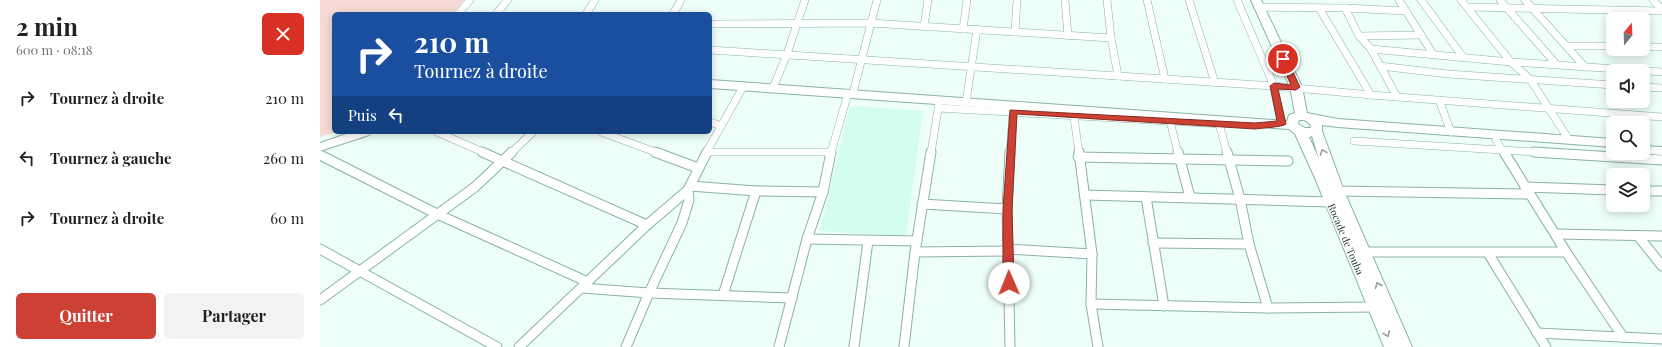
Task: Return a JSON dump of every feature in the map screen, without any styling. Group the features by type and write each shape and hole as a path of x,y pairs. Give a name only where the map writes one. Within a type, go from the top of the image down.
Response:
{"main road":[{"name":"Rocade de Touba","path":"1258,4 1312,124 1334,197 1392,347"},
{"path":"712,84 850,93 939,104 966,102 1073,112 1286,126 1310,133 1312,124"},
{"path":"1286,126 1293,118 1312,124 1347,130 1498,145 1606,148"},
{"path":"1312,124 1338,123 1606,143"},
{"name":"Rocade de Touba","path":"1286,126 1334,197 1364,252 1404,347"},
{"path":"320,147 353,134"},
{"path":"1650,145 1662,146"},
{"path":"1650,150 1662,151"}],"street":[{"path":"460,12 470,0"},
{"path":"498,12 508,0"},
{"path":"587,12 595,0"},
{"path":"674,12 681,0"},
{"path":"773,88 787,54 805,0"},
{"path":"779,347 807,239 823,192 832,152 861,60 877,0"},
{"path":"924,26 928,0"},
{"path":"963,28 967,0"},
{"path":"1015,32 1017,0"},
{"path":"1065,0 1068,36"},
{"path":"1107,0 1111,38 1118,76"},
{"path":"1147,0 1166,79"},
{"path":"1189,0 1214,83"},
{"path":"1237,0 1274,86 1286,126"},
{"path":"1399,0 1433,54"},
{"path":"1421,0 1463,57"},
{"path":"1461,0 1511,62 1530,79 1569,140"},
{"path":"1500,0 1556,64"},
{"path":"1525,0 1568,46 1585,67"},
{"path":"1653,0 1662,10"},
{"path":"1258,4 1406,11"},
{"path":"1467,7 1662,10"},
{"path":"1319,8 1371,95"},
{"path":"1345,8 1359,36 1371,50 1397,96"},
{"path":"712,24 870,23 1111,38"},
{"path":"966,102 977,30"},
{"path":"1359,36 1421,35"},
{"path":"1568,46 1606,46"},
{"path":"1650,47 1662,47"},
{"path":"712,50 1296,87 1371,95 1662,117"},
{"path":"1371,50 1433,54 1511,62 1662,72"},
{"path":"1380,66 1448,74 1606,84"},
{"path":"626,347 649,293 682,223 689,200 689,188 698,168 743,86"},
{"path":"1650,87 1662,88"},
{"path":"1439,100 1451,132"},
{"path":"904,347 915,252 939,104 1013,112 1073,112 1170,121 1218,121 1240,199 1249,244 1268,308"},
{"path":"1010,347 1007,209 1013,112"},
{"path":"1073,112 1092,254 1091,304 1098,347"},
{"path":"1170,121 1190,197"},
{"path":"712,123 721,126"},
{"path":"441,134 647,225"},
{"path":"320,300 475,187 531,134"},
{"path":"606,134 698,168"},
{"path":"1354,141 1498,145 1662,160"},
{"path":"1498,145 1556,234 1566,252 1623,336"},
{"path":"708,152 832,152"},
{"path":"320,155 437,214 585,285 649,293 792,298"},
{"path":"1078,156 1288,161"},
{"path":"518,347 647,225 689,188 823,192"},
{"path":"1085,195 1240,199 1606,190"},
{"path":"723,295 756,191"},
{"path":"1650,191 1662,191"},
{"path":"1146,197 1164,306"},
{"path":"922,204 1007,209"},
{"path":"1556,234 1662,236"},
{"path":"1638,236 1662,266"},
{"path":"807,239 917,241"},
{"path":"854,347 868,241"},
{"path":"1154,243 1249,244"},
{"path":"320,249 497,347"},
{"path":"915,252 1008,250 1092,254"},
{"path":"1364,252 1566,252"},
{"path":"1488,253 1546,347"},
{"path":"1091,304 1268,308 1375,306"},
{"path":"1537,333 1623,336 1662,340"}],"shaded area":[{"path":"320,0 464,0 454,12 332,12 332,133 320,137"},
{"path":"850,106 923,111 906,236 820,231"}],"route":[{"path":"1009,283 1007,209 1013,112 1255,126 1262,126 1271,123 1282,124 1274,86 1296,87 1283,59"}]}
